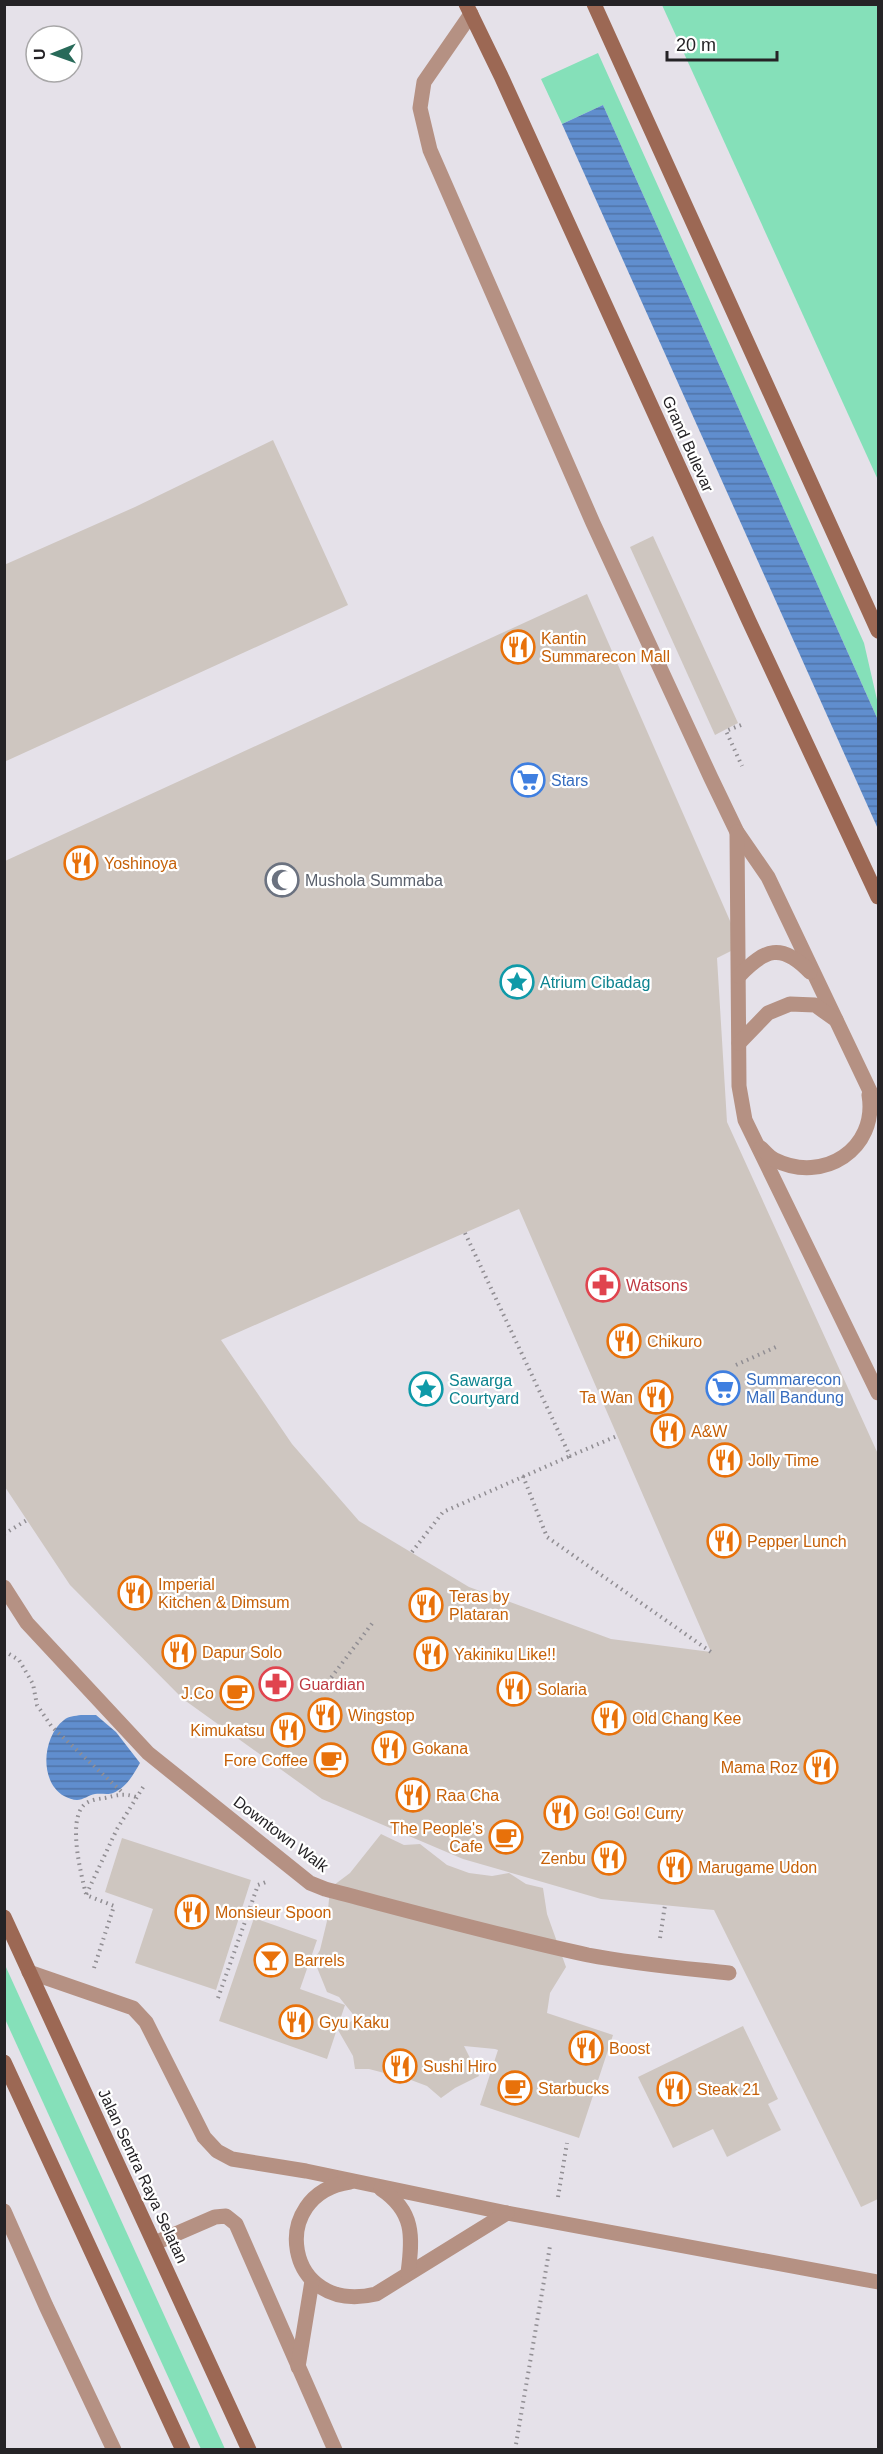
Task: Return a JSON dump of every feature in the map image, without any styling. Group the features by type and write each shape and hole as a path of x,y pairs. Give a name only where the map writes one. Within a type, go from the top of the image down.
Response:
{"street":[{"path":"594,4 879,631"},
{"path":"469,9 424,82 420,108 430,150 594,523 737,832 768,878 879,1108"},
{"name":"Grand Bulevar","path":"469,9 749,621 879,897"},
{"path":"737,832 739,1086 745,1120 879,1393"},
{"path":"738,976 765,953 782,952 797,959 818,981"},
{"path":"739,1043 768,1013 790,1004 815,1005 838,1022"},
{"path":"757,1144 774,1160 797,1167 829,1166 851,1153 865,1135 871,1107 867,1082"},
{"name":"Downtown Walk","path":"4,1587 27,1623 148,1753 310,1883 416,1913 577,1952 656,1966 729,1973"},
{"name":"Jalan Sentra Raya Selatan","path":"4,1917 249,2450"},
{"path":"29,1972 133,2008 146,2022 204,2137 217,2151 232,2159 879,2282"},
{"path":"4,2062 183,2450"},
{"path":"356,2181 336,2184 319,2194 305,2208 297,2226 296,2246 301,2265 312,2281 326,2292 342,2297 359,2298 376,2294 507,2213"},
{"path":"377,2187 394,2198 406,2214 412,2233 408,2273"},
{"path":"4,2211 114,2450"},
{"path":"154,2243 215,2217 226,2216 236,2224 335,2450"},
{"path":"298,2367 312,2281"}],"path":[{"path":"741,725 726,731 741,766"},
{"path":"465,1233 570,1456"},
{"path":"736,1365 776,1347"},
{"path":"412,1552 443,1512 617,1436"},
{"path":"523,1476 548,1537 711,1652"},
{"path":"4,1534 27,1520"},
{"path":"324,1687 374,1621"},
{"path":"4,1651 19,1660 33,1684 37,1705 52,1727 123,1793 136,1797"},
{"path":"86,1894 117,1828 159,1761"},
{"path":"86,1894 79,1866 77,1841 77,1821 82,1806 92,1800 123,1793"},
{"path":"218,1998 260,1883 310,1883"},
{"path":"86,1894 114,1906 86,1992"},
{"path":"656,1966 665,1905"},
{"path":"515,2450 567,2143"}],"green space":[{"path":"662,5 878,5 878,480"},
{"path":"598,53 864,643 878,704 878,720 603,105 562,124 541,79"},
{"path":"5,1965 225,2449 201,2449 5,2019"}],"water":[{"path":"603,105 878,720 878,829 562,124"},
{"path":"81,1715 96,1715 116,1732 140,1763 129,1780 118,1790 111,1794 95,1794 77,1800 64,1796 56,1789 50,1781 46,1759 51,1737 57,1728 64,1720"}],"building":[{"path":"273,440 348,605 4,762 4,565 135,507"},
{"path":"653,536 738,723 715,735 630,547"},
{"name":"Summarecon Mall Bandung","path":"587,594 741,946 717,958 727,1122 878,1454 878,2199 861,2207 714,1910 601,1899 463,1859 322,1799 183,1699 70,1585 5,1487 5,861","holes":["519,1209 711,1652 611,1639 469,1587 359,1521 292,1444 221,1340"]},
{"path":"381,1834 404,1845 420,1844 447,1865 469,1873 492,1876 509,1873 526,1884 543,1888 547,1914 566,1967 550,1993 547,2013 613,2035 579,2138 480,2105 498,2050 495,2049 464,2046 479,2076 441,2098 427,2086 411,2080 369,2069 355,2069 353,2056 338,2030 356,2018 339,1997 327,1992 314,1960 320,1950 327,1921 330,1888 350,1873"},
{"path":"122,1838 251,1880 216,1990 135,1963 153,1909 105,1892"},
{"path":"254,1918 317,1940 300,1989 345,2005 327,2059 219,2021"},
{"path":"743,2026 778,2099 768,2104 781,2130 727,2157 713,2129 673,2148 638,2077"}],"place":[{"name":"Kantin Summarecon Mall","path":"518,647"},
{"name":"Stars","path":"528,780"},
{"name":"Yoshinoya","path":"81,863"},
{"name":"Mushola Summaba","path":"282,880"},
{"name":"Atrium Cibadag","path":"517,982"},
{"name":"Watsons","path":"603,1285"},
{"name":"Chikuro","path":"624,1341"},
{"name":"Summarecon Mall Bandung","path":"723,1388"},
{"name":"Sawarga Courtyard","path":"426,1389"},
{"name":"Ta Wan","path":"656,1397"},
{"name":"A&W","path":"668,1431"},
{"name":"Jolly Time","path":"725,1460"},
{"name":"Pepper Lunch","path":"724,1541"},
{"name":"Imperial Kitchen & Dimsum","path":"135,1593"},
{"name":"Teras by Plataran","path":"426,1605"},
{"name":"Dapur Solo","path":"179,1652"},
{"name":"Yakiniku Like!!","path":"431,1654"},
{"name":"Guardian","path":"276,1684"},
{"name":"Solaria","path":"514,1689"},
{"name":"J.Co","path":"237,1693"},
{"name":"Wingstop","path":"325,1715"},
{"name":"Old Chang Kee","path":"609,1718"},
{"name":"Kimukatsu","path":"288,1730"},
{"name":"Gokana","path":"389,1748"},
{"name":"Fore Coffee","path":"331,1760"},
{"name":"Mama Roz","path":"821,1767"},
{"name":"Raa Cha","path":"413,1795"},
{"name":"Go! Go! Curry","path":"561,1813"},
{"name":"The People's Cafe","path":"506,1837"},
{"name":"Zenbu","path":"609,1858"},
{"name":"Marugame Udon","path":"675,1867"},
{"name":"Monsieur Spoon","path":"192,1912"},
{"name":"Barrels","path":"271,1960"},
{"name":"Gyu Kaku","path":"296,2022"},
{"name":"Boost","path":"586,2048"},
{"name":"Sushi Hiro","path":"400,2066"},
{"name":"Starbucks","path":"515,2088"},
{"name":"Steak 21","path":"674,2089"}]}
